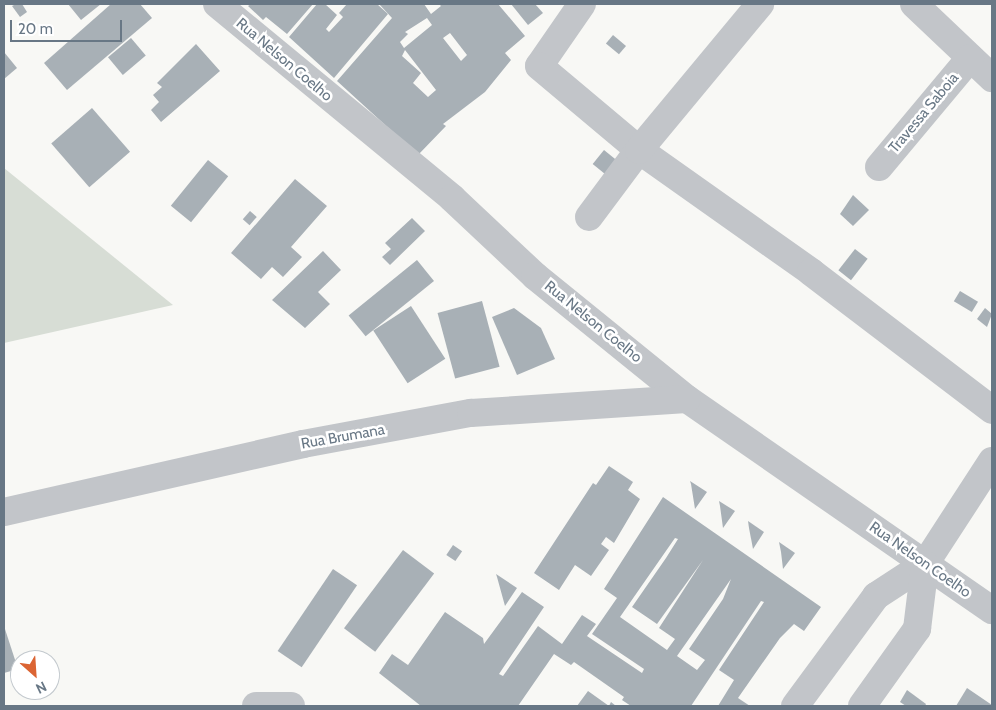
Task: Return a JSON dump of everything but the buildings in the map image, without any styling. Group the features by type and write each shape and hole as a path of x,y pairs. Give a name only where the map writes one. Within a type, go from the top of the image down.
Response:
{"street":[{"name":"Rua Nelson Coelho","path":"217,4 452,198 536,276 687,399 992,610"},
{"path":"582,4 539,66 639,150 811,272 992,410"},
{"path":"589,218 639,150 760,4"},
{"path":"914,4 983,62"},
{"name":"Travessa Saboia","path":"878,167 983,62"},
{"name":"Rua Brumana","path":"4,512 303,444 471,414 687,399"},
{"path":"795,706 876,596 925,564 992,461"},
{"path":"862,706 917,629 925,564"},
{"path":"256,706 291,706"}],"shaded area":[{"path":"4,168 173,305 4,343"}]}
